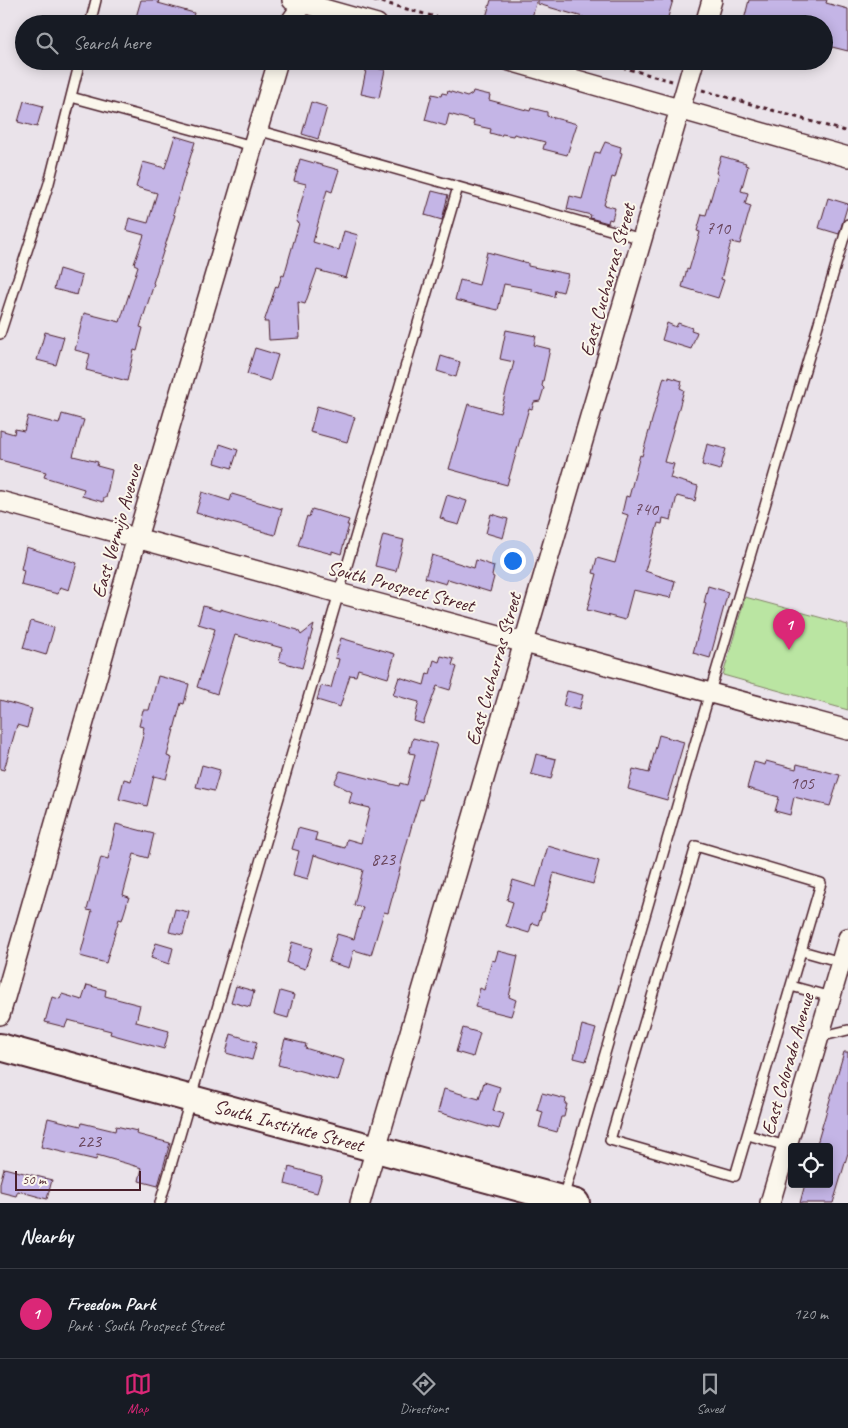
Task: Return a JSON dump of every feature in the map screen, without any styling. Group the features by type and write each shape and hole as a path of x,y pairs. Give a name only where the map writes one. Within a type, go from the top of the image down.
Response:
{"street":[{"path":"708,15 712,0"},
{"path":"294,15 301,1 347,15"},
{"name":"East Vermijo Avenue","path":"0,1015 137,539 275,70"},
{"path":"542,70 848,156"},
{"name":"East Cucharras Street","path":"360,1203 691,70"},
{"name":"South Prospect Street","path":"0,500 339,594 848,730"},
{"name":"East Colorado Avenue","path":"770,1203 846,948"},
{"name":"South Institute Street","path":"0,1047 567,1202"}],"lane":[{"path":"92,15 96,0"},
{"path":"0,334 49,183 78,70"},
{"path":"71,97 458,186 642,239"},
{"path":"160,1203 458,186"},
{"path":"567,1202 710,692 848,224"},
{"path":"696,846 822,882 802,951 736,1176 610,1140 696,846"},
{"path":"802,951 846,948"},
{"path":"791,986 830,997"},
{"path":"819,1037 848,1030"},
{"path":"748,1135 786,1146"}],"path":[{"path":"374,0 428,15"},
{"path":"632,70 848,132"}],"green space":[{"path":"745,597 848,625 848,710 723,675"}],"building":[{"path":"141,0 159,0 158,3 194,13 193,15 137,15"},
{"path":"491,0 537,0 533,15 487,15"},
{"path":"538,0 673,0 669,15 576,15 538,4"},
{"path":"749,0 827,0 826,3 848,9 848,51 833,47 833,15 745,15"},
{"path":"366,70 385,70 379,98 361,94"},
{"path":"448,91 467,97 473,91 490,95 489,100 530,111 531,108 547,112 547,116 577,124 567,155 543,149 545,142 514,134 513,136 502,134 501,136 490,133 491,129 473,125 474,121 449,114 446,126 425,120 432,94 441,96 442,93 447,94"},
{"path":"24,101 43,106 37,127 18,122"},
{"path":"311,102 327,107 318,139 302,134"},
{"path":"175,136 195,142 173,214 175,215 140,327 143,328 137,351 134,350 127,381 86,370 90,354 75,350 84,313 120,322 138,266 134,264 144,235 126,230 129,218 148,223 157,193 136,187 143,162 165,168"},
{"path":"605,142 621,147 620,152 622,153 615,178 612,177 604,205 615,208 612,220 609,219 608,223 590,218 591,215 567,209 570,196 582,199 595,152 600,153"},
{"path":"721,156 746,163 745,165 748,166 741,191 748,193 745,204 751,206 740,244 731,242 721,279 724,280 718,298 682,287 700,232 697,231 702,214 706,215 718,174 716,173"},
{"path":"300,159 339,170 332,192 327,190 313,242 339,250 344,231 358,235 346,278 317,270 305,304 298,302 300,338 269,340 268,322 264,322 276,286 278,287 282,275 284,276 299,223 296,222 306,184 294,181"},
{"path":"432,191 448,195 442,220 425,215"},
{"path":"828,198 848,204 839,234 819,228"},
{"path":"487,252 528,263 528,266 568,274 563,292 555,290 554,297 532,291 532,289 504,284 498,310 455,300 460,280 479,285"},
{"path":"59,269 82,276 77,295 54,289"},
{"path":"667,323 676,327 678,323 697,332 691,349 662,340"},
{"path":"506,330 536,336 534,345 550,349 540,401 534,402 532,409 529,408 507,485 449,469 468,404 500,413 514,362 500,359"},
{"path":"45,332 64,337 56,365 37,360"},
{"path":"255,348 278,355 270,381 247,374"},
{"path":"441,356 460,362 456,377 437,371"},
{"path":"664,377 682,381 680,388 684,390 664,462 674,464 670,478 698,486 695,501 677,496 671,520 663,518 662,524 658,523 645,571 675,581 671,598 633,590 625,620 587,610 597,574 593,573 597,558 615,563 628,515 622,513 626,496 629,497"},
{"path":"317,406 355,417 347,442 310,432"},
{"path":"62,414 84,420 73,456 98,462 97,466 112,470 106,498 104,498 103,502 82,496 84,489 44,477 46,472 0,460 0,430 14,434 15,429 24,431 28,416 59,424"},
{"path":"220,444 238,450 232,468 215,463"},
{"path":"707,444 726,449 720,470 702,465"},
{"path":"202,492 230,501 232,494 282,509 275,535 196,513"},
{"path":"447,495 467,501 459,525 440,518"},
{"path":"312,509 349,520 341,554 332,551 332,554 298,545 307,516 309,517"},
{"path":"491,514 508,519 503,538 486,533"},
{"path":"383,535 404,540 396,571 375,566"},
{"path":"26,547 77,563 69,590 60,587 58,594 21,585 24,570 21,569"},
{"path":"432,555 474,568 476,560 494,566 492,576 494,577 490,592 448,579 446,584 425,578"},
{"path":"708,586 728,592 710,658 693,653 706,604 704,603"},
{"path":"203,606 298,630 301,635 314,625 302,668 279,661 282,648 235,635 217,694 197,687 215,629 198,624"},
{"path":"31,621 54,628 46,655 23,648"},
{"path":"341,638 395,654 388,678 358,669 356,676 350,675 340,707 317,700 321,686 331,688 339,659 335,658"},
{"path":"441,656 454,659 452,665 457,667 450,690 437,686 423,724 414,721 419,702 393,695 399,677 424,685 427,673 430,674 434,660 439,662"},
{"path":"158,676 189,684 184,704 181,703 167,756 172,758 166,779 154,776 147,806 119,799 124,779 131,781 144,732 144,727 139,726 143,710 149,710"},
{"path":"567,691 583,695 579,710 563,706"},
{"path":"0,700 32,709 27,728 17,725 4,770 0,769"},
{"path":"659,735 684,742 667,800 628,789 633,769 649,773"},
{"path":"413,738 437,744 422,800 420,799 411,828 388,913 384,912 371,955 354,950 349,968 329,962 337,934 354,939 363,907 354,905 363,870 314,855 308,879 293,875 299,851 292,849 298,828 317,833 315,840 345,848 347,839 361,843 370,808 349,803 352,792 334,783 340,771 399,786 400,783 407,785 415,754 409,753"},
{"path":"536,754 556,759 551,779 531,774"},
{"path":"766,761 796,769 797,764 840,775 830,806 794,797 790,815 775,811 779,797 747,788 754,762 765,765"},
{"path":"202,765 220,770 214,791 196,787"},
{"path":"116,824 154,834 148,858 134,854 123,895 129,897 122,920 119,919 106,963 80,956 92,911 87,910 101,857 108,859"},
{"path":"548,846 599,861 593,884 554,873 544,912 542,912 538,925 532,923 529,933 506,926 513,902 507,900 513,880 536,887"},
{"path":"175,909 189,912 183,935 169,932"},
{"path":"292,942 312,948 305,969 287,963"},
{"path":"156,943 173,948 169,964 151,958"},
{"path":"498,951 518,956 509,997 516,1000 511,1016 475,1007 480,988 484,990 492,960 495,961"},
{"path":"87,985 106,990 105,996 140,1005 136,1022 169,1031 164,1049 110,1034 111,1031 68,1020 65,1027 45,1022 52,997 60,999 62,994 82,1000"},
{"path":"236,986 254,991 250,1007 231,1002"},
{"path":"280,991 294,995 288,1018 274,1014"},
{"path":"582,1025 596,1029 586,1061 574,1058"},
{"path":"463,1028 480,1033 473,1057 456,1052"},
{"path":"231,1034 257,1042 252,1060 226,1053"},
{"path":"285,1039 306,1044 305,1048 344,1060 338,1081 278,1065"},
{"path":"844,1052 848,1052 848,1153 833,1203 800,1203 804,1188 833,1188 833,1143 817,1143"},
{"path":"484,1082 500,1087 493,1111 504,1114 499,1129 438,1112 444,1089 479,1099"},
{"path":"542,1093 566,1099 565,1104 567,1104 564,1117 561,1117 557,1132 539,1127 543,1112 537,1110"},
{"path":"48,1118 81,1126 82,1123 115,1131 116,1126 137,1131 136,1134 170,1143 158,1186 139,1181 142,1168 97,1155 96,1160 41,1147"},
{"path":"289,1167 322,1176 317,1193 285,1184"},
{"path":"4,1168 52,1180 47,1199 18,1191 16,1196 0,1192"}],"place":[{"name":"Freedom Park","path":"789,650"}]}
